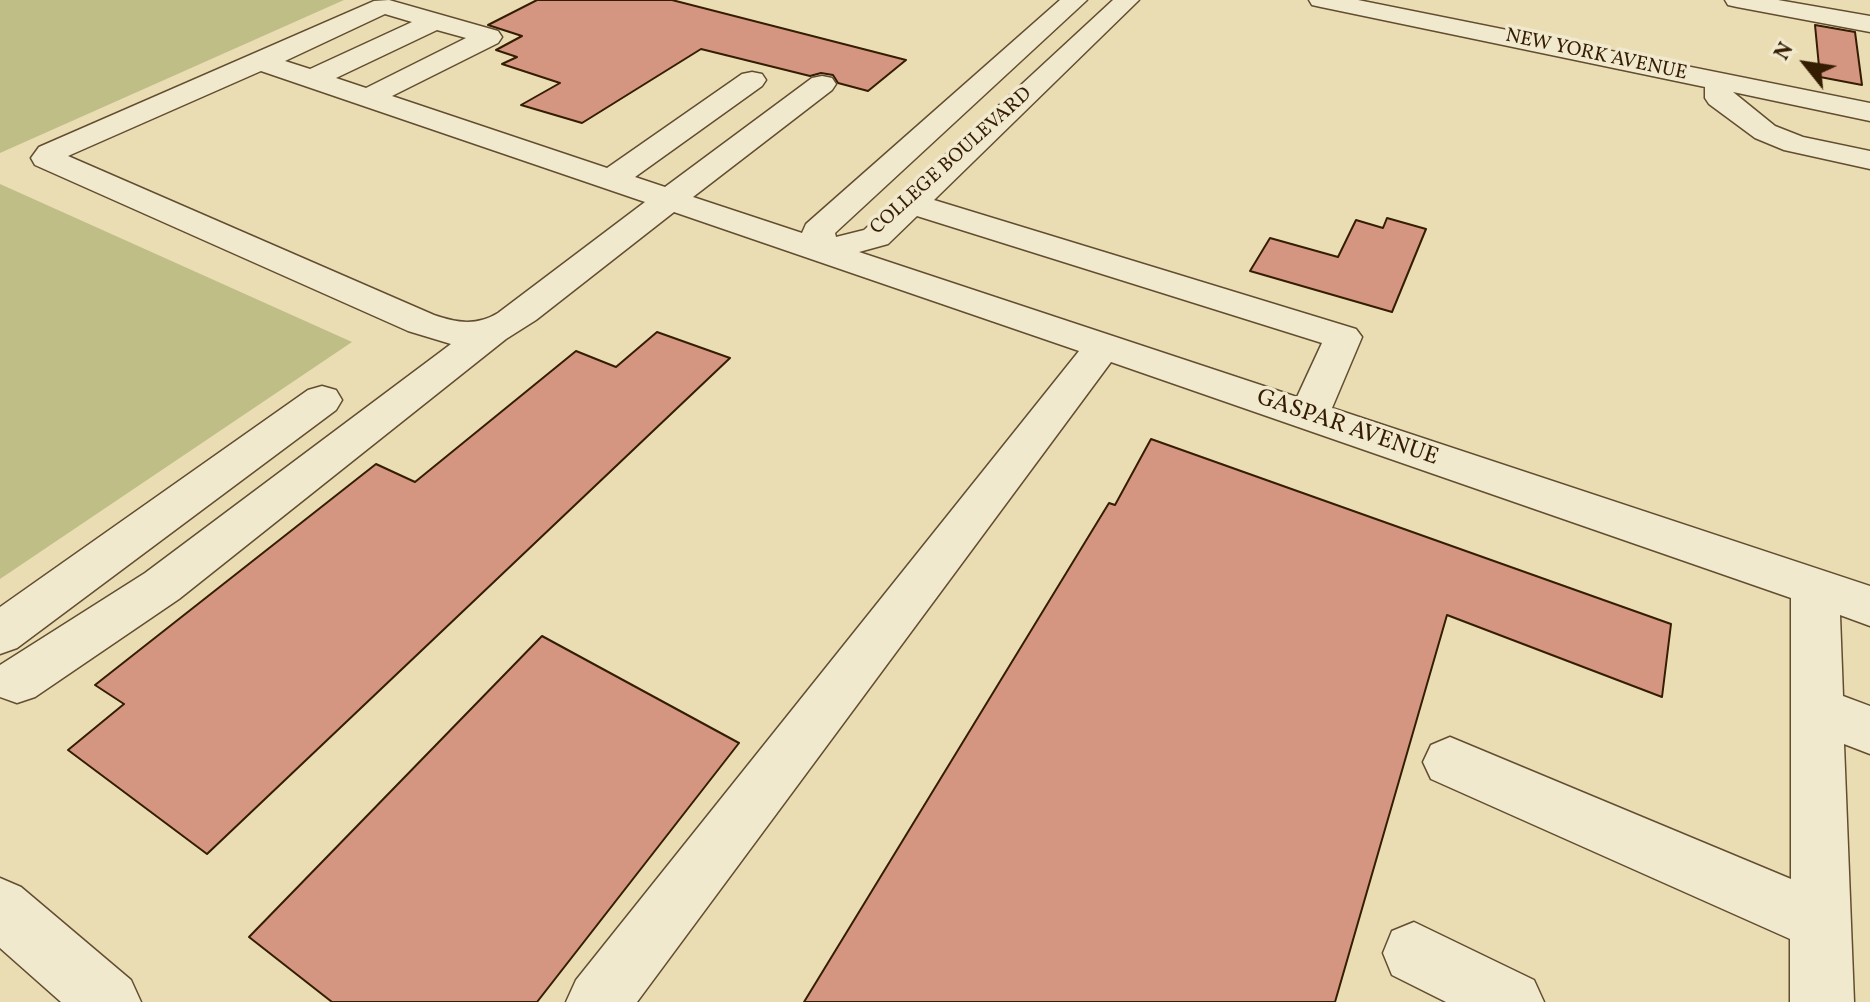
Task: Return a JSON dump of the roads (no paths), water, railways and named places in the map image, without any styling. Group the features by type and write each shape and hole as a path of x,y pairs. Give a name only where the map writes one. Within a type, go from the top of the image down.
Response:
{"street":[{"name":"COLLEGE BOULEVARD","path":"1075,0 818,231 823,251 876,237 1127,0"},
{"name":"NEW YORK AVENUE","path":"1321,0 1870,112"},
{"path":"1737,0 1870,24"},
{"path":"367,98 489,37 383,6 50,153 46,158 441,331 493,331"},
{"path":"312,79 435,21"},
{"name":"GASPAR AVENUE","path":"261,62 1870,606"},
{"path":"611,180 752,80"},
{"path":"1719,81 1719,98 1765,132 1795,144 1870,160"},
{"path":"17,681 162,586 493,331 822,84"},
{"path":"961,103 1006,114"},
{"path":"912,204 1343,337 1309,416"},
{"path":"598,1002 1103,346"},
{"path":"0,634 322,400"},
{"path":"1815,588 1822,1002"},
{"path":"1819,710 1870,730"},
{"path":"1450,762 1820,921"},
{"path":"0,908 109,1002"},
{"path":"1414,953 1512,1002"}]}
